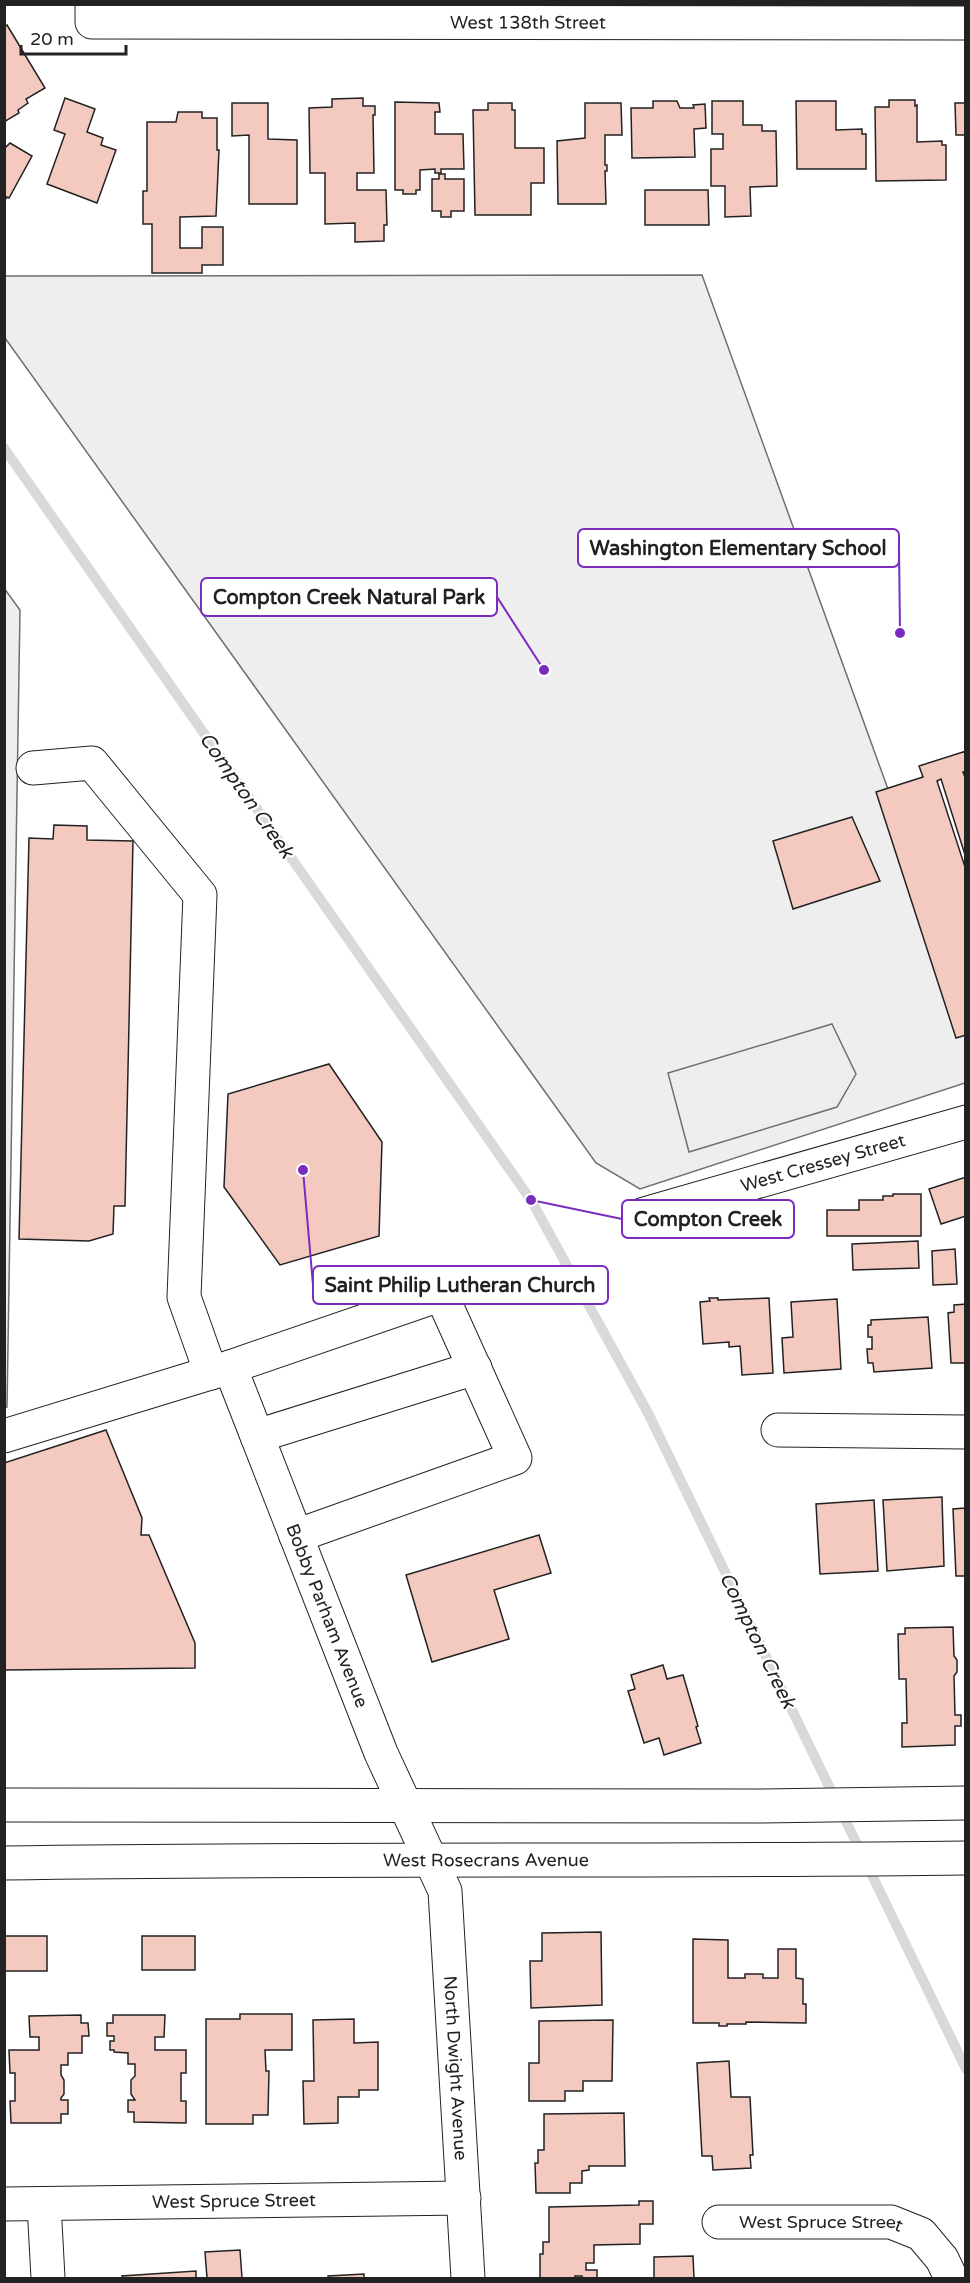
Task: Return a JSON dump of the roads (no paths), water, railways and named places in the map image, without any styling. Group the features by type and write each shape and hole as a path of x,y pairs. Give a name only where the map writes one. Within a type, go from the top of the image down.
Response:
{"street":[{"name":"West 138th Street","path":"92,13 966,23"},
{"name":"Bobby Parham Avenue","path":"33,768 92,762 200,895 184,1297 220,1370 257,1436 381,1753 432,1861"},
{"name":"West Cressey Street","path":"644,1214 966,1122"},
{"path":"4,1436 220,1370 451,1291 475,1368 515,1458 296,1536"},
{"path":"257,1436 475,1368"},
{"path":"778,1430 966,1432"},
{"path":"4,1805 756,1806 966,1803"},
{"name":"West Rosecrans Avenue","path":"4,1863 770,1861 966,1858"},
{"name":"North Dwight Avenue","path":"432,1861 445,1891 468,2278"},
{"name":"West Spruce Street","path":"4,2204 464,2198"},
{"path":"44,2204 48,2278"},
{"name":"West Spruce Street","path":"719,2222 891,2222 921,2234 942,2259 951,2278"}],"waterway":[{"name":"Compton Creek","path":"4,448 531,1200 648,1413 966,2069"}],"place":[{"name":"Washington Elementary School","path":"900,633"},
{"name":"Compton Creek Natural Park","path":"544,670"},
{"name":"Saint Philip Lutheran Church","path":"303,1170"},
{"name":"Compton Creek","path":"531,1200"}]}
